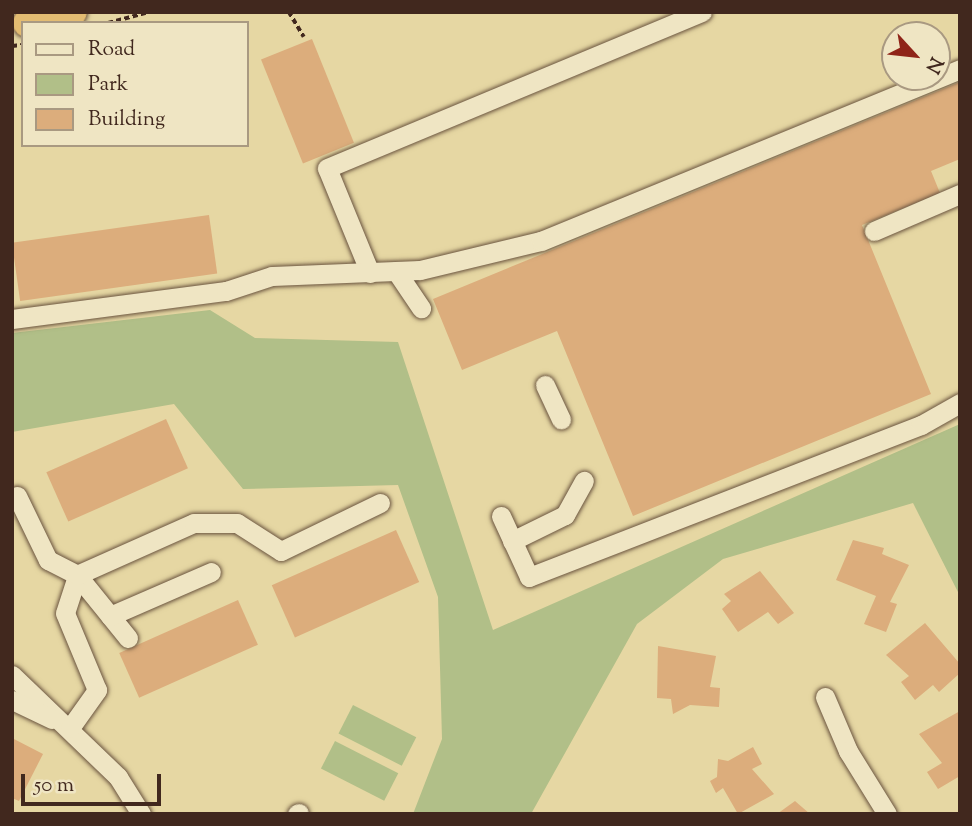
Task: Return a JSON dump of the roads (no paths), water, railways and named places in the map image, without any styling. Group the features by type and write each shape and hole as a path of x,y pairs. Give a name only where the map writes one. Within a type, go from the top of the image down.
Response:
{"highway":[{"path":"34,21 74,12"}],"street":[{"path":"370,273 327,168 702,12"},
{"path":"12,319 226,291 272,276 396,271 541,241 960,69"},
{"path":"874,230 960,194"},
{"path":"396,271 421,308"},
{"path":"545,384 561,419"},
{"path":"501,516 529,577 921,425 960,403"},
{"path":"512,541 565,515 584,481"},
{"path":"17,496 48,560 77,575 128,638"},
{"path":"70,728 97,690 65,613 77,575 194,523 237,523 281,551 380,503"},
{"path":"110,616 211,572"},
{"path":"12,675 118,777 141,814"},
{"path":"825,697 848,751 887,814"},
{"path":"12,700 70,728"}]}
